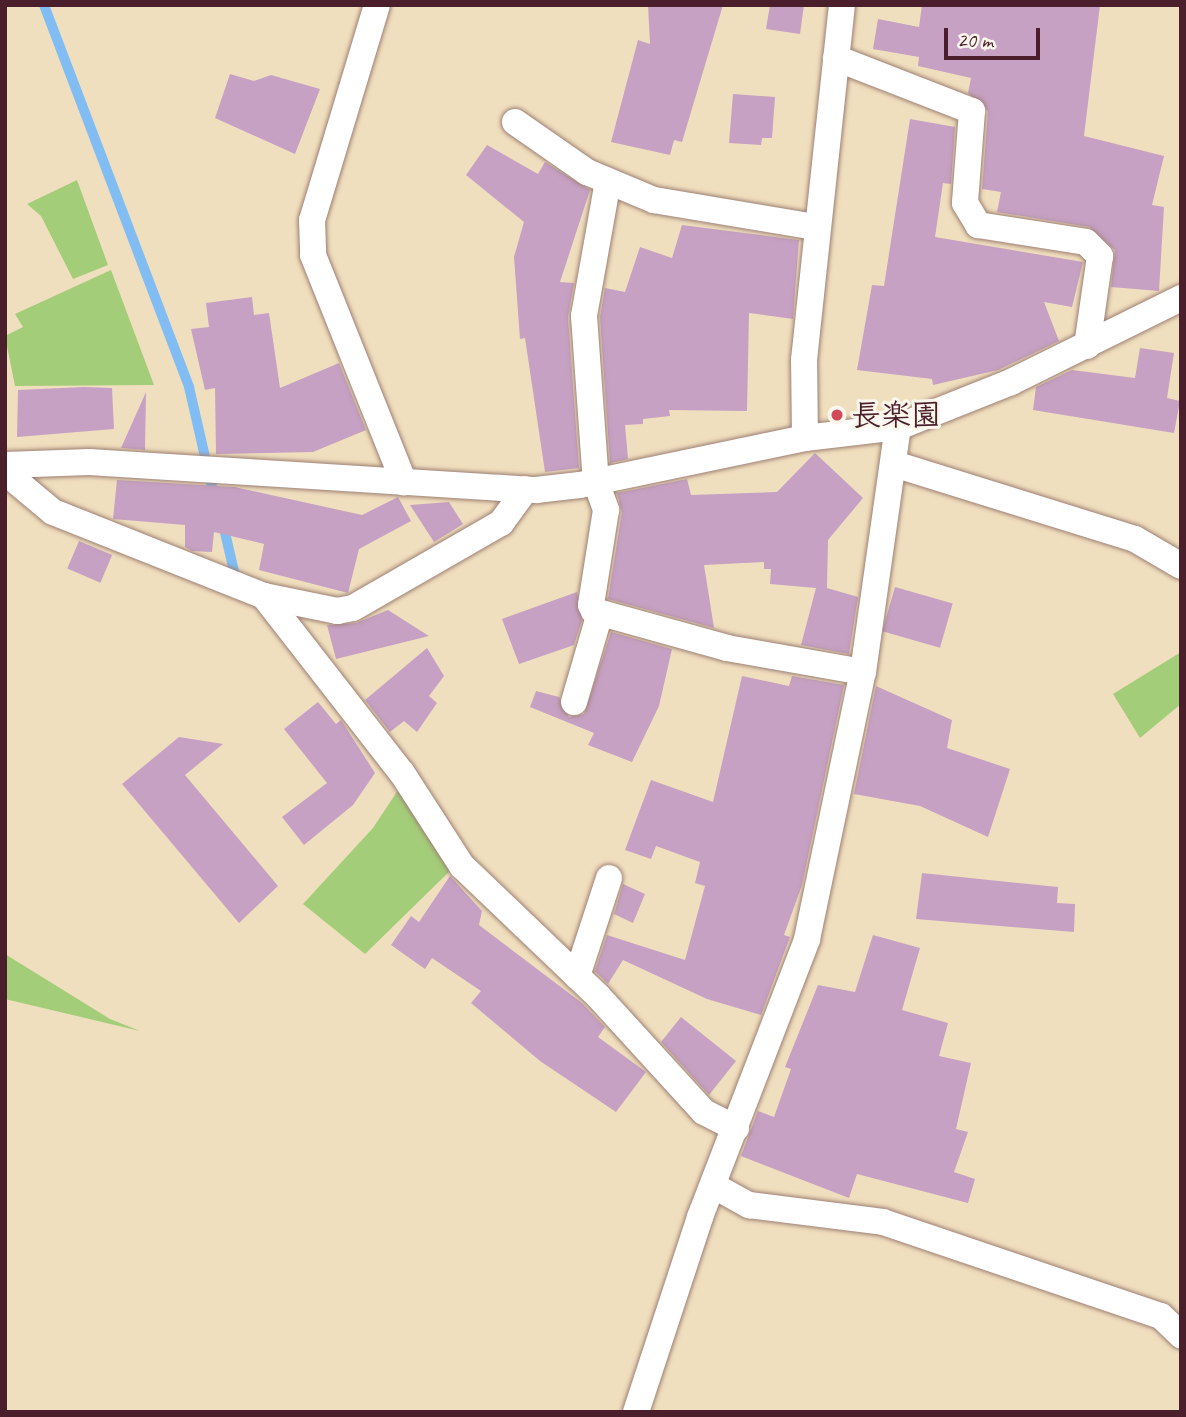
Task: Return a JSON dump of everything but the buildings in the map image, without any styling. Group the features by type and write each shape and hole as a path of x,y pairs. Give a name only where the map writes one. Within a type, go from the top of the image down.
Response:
{"street":[{"path":"377,5 312,220 313,255 404,483"},
{"path":"805,438 816,227 842,5"},
{"path":"836,58 972,111 965,203 978,225 1086,242 1100,256 1087,346"},
{"path":"515,122 608,181 708,213 816,227"},
{"path":"608,181 584,316 596,482 606,510 587,597 600,612 727,648 863,672"},
{"path":"5,465 185,468 526,489 596,482 805,438 898,427 1176,309"},
{"path":"636,1412 700,1217 716,1188 807,939 863,672 898,427"},
{"path":"894,464 1135,539 1181,566"},
{"path":"5,472 53,512 264,596 337,611 353,608 501,523 526,489"},
{"path":"264,596 395,762 462,866 577,976 704,1112 736,1128"},
{"path":"574,702 600,612"},
{"path":"577,976 609,878"},
{"path":"716,1188 749,1205 883,1222 1161,1316 1181,1335"}],"green space":[{"path":"77,180 108,265 73,279 41,216 27,204"},
{"path":"111,270 154,385 15,386 5,336 23,327 15,314"},
{"path":"1181,652 1181,704 1140,738 1113,694"},
{"path":"400,787 454,867 365,954 303,904 373,828"},
{"path":"5,954 110,1019 140,1031 5,999"}],"waterway":[{"path":"44,5 189,387 214,496"},
{"path":"223,524 237,584"}],"place":[{"name":"長楽園","path":"837,415"}]}
